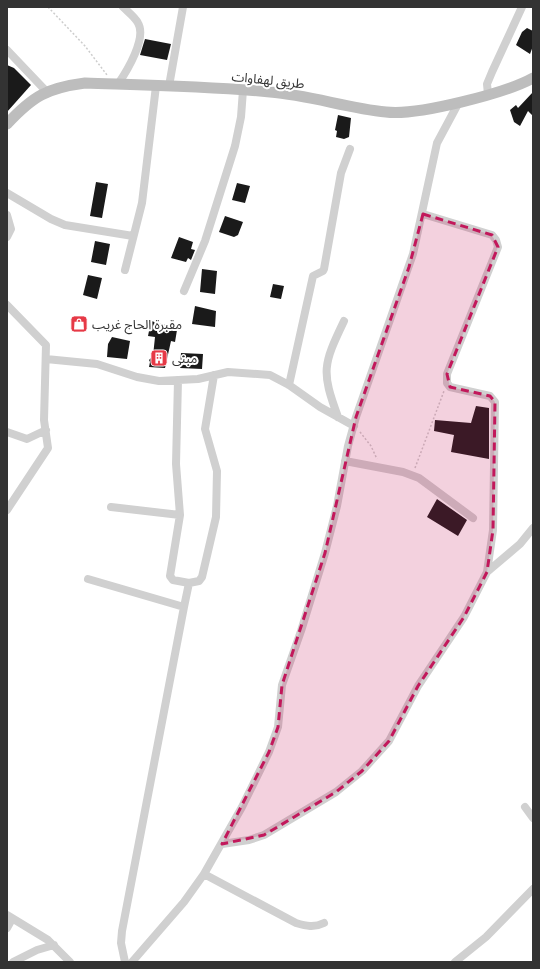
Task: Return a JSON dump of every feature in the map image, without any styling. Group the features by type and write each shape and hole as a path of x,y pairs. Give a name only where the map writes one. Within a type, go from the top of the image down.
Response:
{"street":[{"path":"115,84 131,64 140,29 136,20 122,7"},
{"path":"169,86 184,7"},
{"path":"488,94 487,84 522,7"},
{"path":"7,50 46,91"},
{"name":"طريق لهفاوات","path":"7,124 19,110 46,91 79,84 169,86 281,93 388,113 409,112 459,102 521,85 533,78"},
{"path":"125,270 134,236 146,177 156,86"},
{"path":"184,291 205,241 235,146 239,132 243,90"},
{"path":"132,962 184,902 204,874 222,844 269,752 278,727 282,685 301,632 325,553 337,506 345,461 354,426 387,325 409,267 423,214 437,143 459,102"},
{"path":"290,385 306,315 310,284 313,276 324,269 341,173 350,149"},
{"path":"7,193 51,219 65,225 134,236"},
{"path":"222,844 249,840 264,835 336,792 362,771 389,741 418,686 464,617 487,572 494,530 495,402 490,396 450,387 447,383 447,374 498,247 496,240 492,235 423,214"},
{"path":"7,215 12,229 7,237"},
{"path":"7,305 43,341 46,350 44,420 49,443 45,454 7,510"},
{"path":"338,417 327,388 326,370 333,345 344,321"},
{"path":"46,359 97,364 148,380 198,379 228,372 254,372 270,375 290,385 309,400 354,426"},
{"path":"178,380 176,464 180,515 170,576 173,580 189,583 199,581 202,577 216,516 217,471 205,429 214,375"},
{"path":"7,432 27,439 46,430"},
{"path":"345,461 390,469 412,476 432,487 473,518"},
{"path":"111,507 180,515"},
{"path":"487,572 520,544 533,528"},
{"path":"88,579 184,607"},
{"path":"125,962 121,943 122,931 189,583"},
{"path":"525,807 533,818"},
{"path":"204,874 296,922 306,926 317,927 324,923"},
{"path":"454,962 486,937 533,889"},
{"path":"7,928 9,917 54,945 70,962"},
{"path":"13,962 37,950 54,945"}],"path":[{"path":"48,7 106,71 115,84"},
{"path":"412,476 446,386"},
{"path":"354,426 371,446 377,458 390,469"}],"highlighted area":[{"path":"423,214 492,235 498,247 447,374 450,387 490,396 495,402 493,530 487,572 464,617 418,686 389,741 362,771 336,792 264,835 222,844 269,752 278,727 282,685 325,553 356,417 409,267"}],"building":[{"path":"527,28 533,31 533,46 530,54 516,45 522,32"},
{"path":"145,39 171,44 167,60 140,55"},
{"path":"7,65 14,68 31,85 7,112"},
{"path":"533,92 533,116 528,111 520,126 514,122 510,110 516,105 518,108"},
{"path":"338,115 351,118 349,137 344,139 336,137 337,131 335,130"},
{"path":"96,182 108,184 102,218 90,216"},
{"path":"237,183 250,186 245,203 232,200"},
{"path":"225,216 243,222 238,235 234,237 219,232"},
{"path":"179,237 193,242 191,249 195,250 191,260 188,258 186,262 171,258"},
{"path":"95,241 110,244 106,265 91,262"},
{"path":"202,269 217,271 215,294 200,292"},
{"path":"88,275 102,278 97,299 83,295"},
{"path":"273,284 284,286 281,299 270,297"},
{"path":"195,306 216,311 215,327 192,324"},
{"path":"151,321 170,326 169,329 177,330 175,342 171,341 165,368 149,367 149,360 153,356 155,337 148,336"},
{"path":"112,337 130,341 127,359 107,357 108,344"},
{"path":"181,353 203,354 202,369 180,368"},
{"path":"476,406 489,408 489,459 451,452 454,435 434,431 435,420 471,423"},
{"path":"437,499 467,520 458,536 427,517"}],"place":[{"name":"مقبرة الحاج غريب","path":"79,324"},
{"name":"مبنى","path":"159,358"}]}
